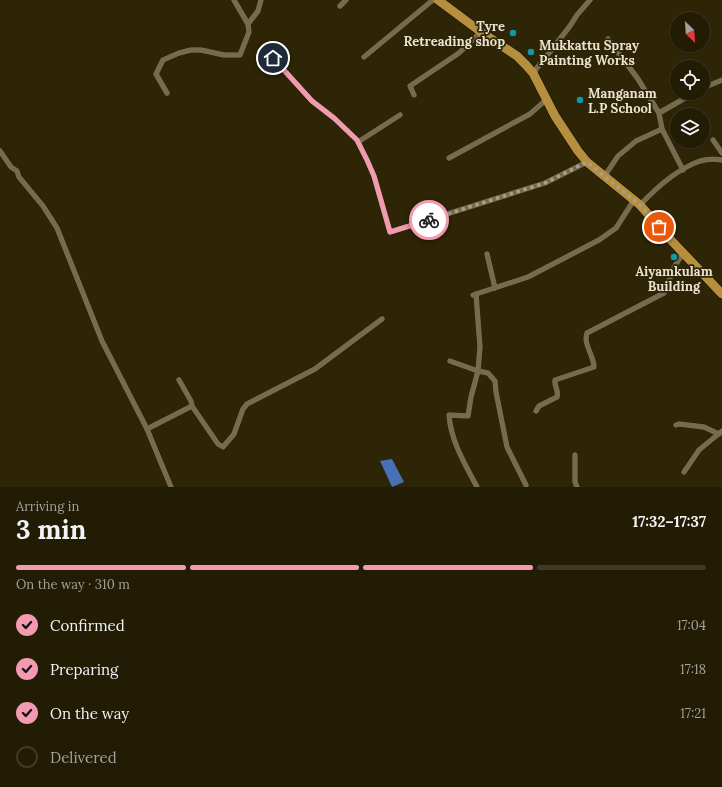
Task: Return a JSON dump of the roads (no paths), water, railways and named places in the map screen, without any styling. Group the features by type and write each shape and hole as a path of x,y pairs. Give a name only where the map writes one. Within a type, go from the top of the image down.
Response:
{"main road":[{"path":"438,0 481,32 517,56 533,73 558,121 587,162 637,202 722,294"}],"street":[{"path":"167,93 156,74 163,60 179,53 191,50 201,50 224,55 240,56 249,32 248,24 234,0"},
{"path":"248,24 258,12 261,0"},
{"path":"340,6 346,0"},
{"path":"364,57 433,0"},
{"path":"533,73 590,0"},
{"path":"414,95 410,86 460,53 481,32"},
{"path":"608,39 638,79 659,113 662,129 683,170"},
{"path":"273,58 312,101 334,118 358,142 374,176 390,232 545,183 587,162"},
{"path":"710,85 722,80"},
{"path":"449,158 530,114 547,99"},
{"path":"659,113 682,100"},
{"path":"358,142 400,115"},
{"path":"604,177 618,156 636,141 662,129"},
{"path":"713,140 722,153"},
{"path":"0,151 43,206 57,228 102,341 147,429 171,487"},
{"path":"477,487 458,452 450,430 449,415 468,416 478,371 480,347 474,294 528,277 599,240 616,228 637,202 655,188 683,170 701,161 722,160"},
{"path":"536,411 538,406 557,397 558,392 555,385 555,380 594,367 594,361 585,338 586,333 664,293 673,269 683,253"},
{"path":"487,254 495,288"},
{"path":"178,380 191,400 192,406 218,444 223,447 234,434 243,409 247,404 315,369 382,319"},
{"path":"450,361 488,373 495,381 507,447 524,486"},
{"path":"147,429 192,406"},
{"path":"676,425 679,424 704,427 720,432"},
{"path":"684,472 699,450 720,432"},
{"path":"575,455 575,482 577,487"}],"water":[{"path":"392,459 404,482 392,487 380,461"}],"place":[{"name":"Tyre Retreading shop","path":"513,33"},
{"name":"Mukkattu Spray Painting Works","path":"531,52"},
{"name":"Manganam L.P School","path":"580,100"},
{"name":"Aiyamkulam Building","path":"674,257"}]}
